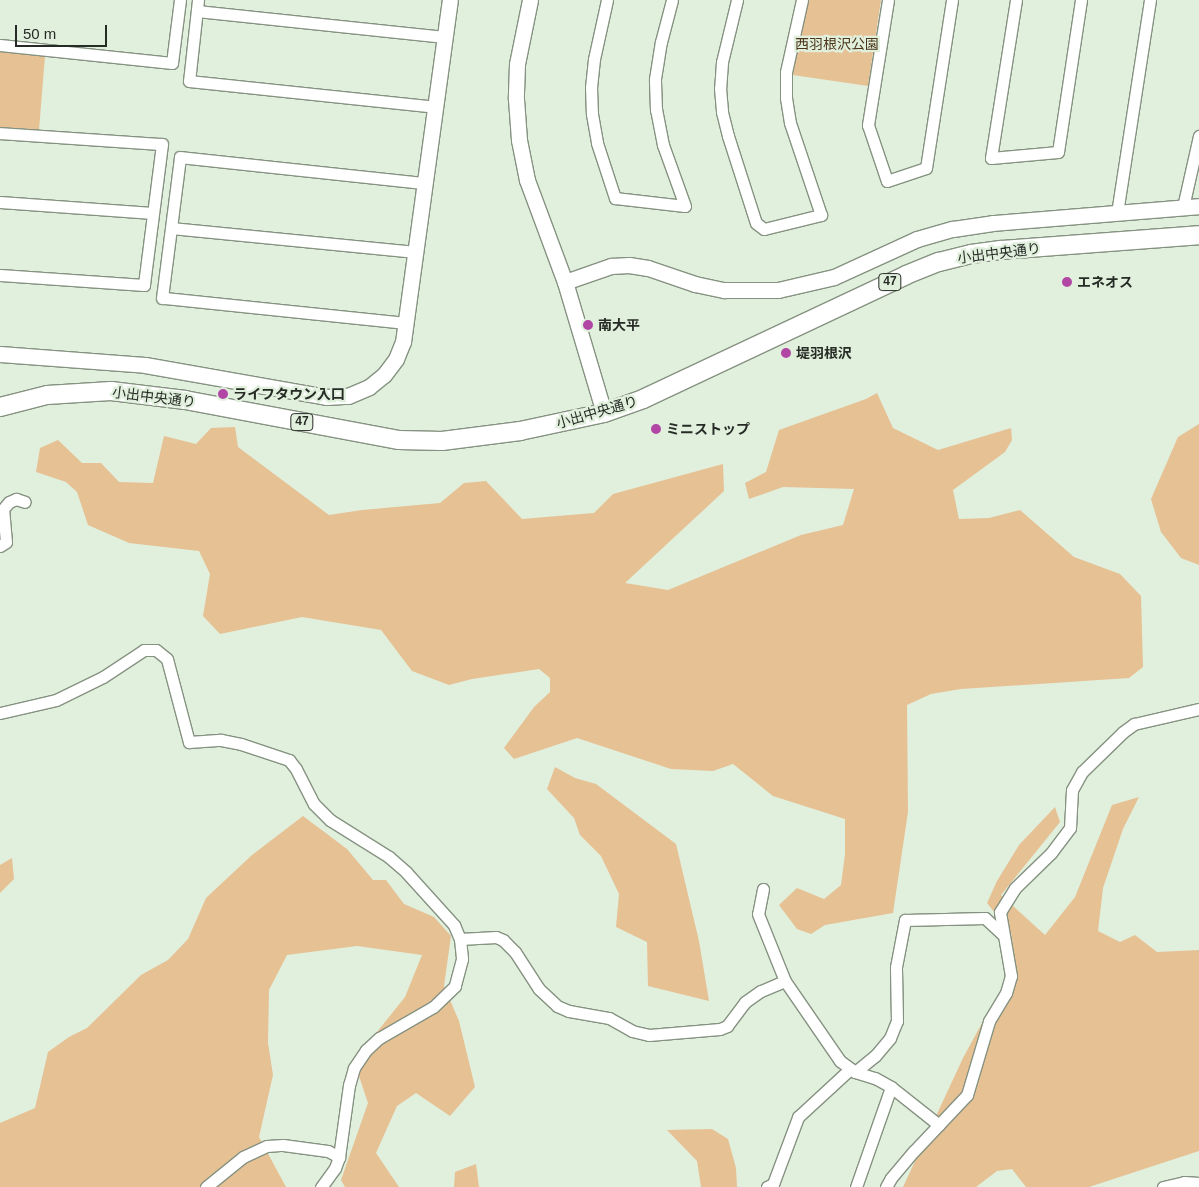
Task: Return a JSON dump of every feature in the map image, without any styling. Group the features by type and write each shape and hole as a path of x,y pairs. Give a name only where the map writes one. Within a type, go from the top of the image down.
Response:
{"main road":[{"name":"小出中央通り","path":"0,406 47,395 110,391 185,400 399,440 442,442 520,432 604,413 643,399 906,275 939,262 971,254 1001,250 1199,235"}],"street":[{"path":"0,45 172,63 180,0"},
{"path":"0,354 145,365 326,396 348,396 369,387 384,376 396,359 403,342 450,0"},
{"path":"530,0 517,64 516,99 519,140 527,180 565,282 604,413"},
{"path":"607,0 594,59 591,96 597,143 615,198 685,206 663,145 654,80 661,42 672,0"},
{"path":"737,0 722,62 720,88 722,112 756,223 764,229 820,215 790,124 786,98 788,63 802,0"},
{"path":"888,0 868,125 887,181 926,168 952,0"},
{"path":"1016,0 991,158 1058,152 1081,0"},
{"path":"1117,213 1150,0"},
{"path":"436,107 189,82 198,6 445,37"},
{"path":"0,133 162,144 144,286 0,275"},
{"path":"1183,207 1199,136"},
{"path":"406,323 162,298 180,157 425,182"},
{"path":"0,202 153,213"},
{"path":"565,282 611,266 629,265 648,268 694,284 724,290 778,290 834,277 917,239 953,229 1199,206"},
{"path":"171,228 416,252"},
{"path":"0,546 6,542 3,509 9,502 16,499 25,502"},
{"path":"0,713 56,700 103,677 144,650 156,650 167,659 189,742 221,740 242,744 289,760 296,769 314,804 330,820 389,857 406,872 454,925 460,939 462,959 455,986 433,1007 379,1038 366,1050 354,1068 349,1084 339,1157 321,1187"},
{"path":"886,1187 914,1151 967,1095 989,1021 1006,993 1011,976 1010,960 1003,934 1000,912 1015,888 1050,853 1070,828 1072,790 1082,772 1123,732 1134,724 1199,709"},
{"path":"763,889 758,914 785,981 840,1061 852,1071 875,1078 891,1087 939,1125"},
{"path":"767,1187 773,1184 798,1117 852,1071 875,1056 890,1038 897,1021 896,967 905,920 985,918 1003,934"},
{"path":"460,939 496,937 503,940 515,952 539,990 557,1006 569,1011 609,1018 632,1030 649,1035 720,1029 727,1026 746,1002 761,991 785,981"},
{"path":"856,1187 891,1087"},
{"path":"206,1187 243,1157 267,1146 283,1145 328,1151 339,1157"},
{"path":"1163,1187 1184,1182 1199,1183"}],"green space":[{"name":"西羽根沢公園","path":"809,0 881,0 868,86 793,75 796,51"},
{"path":"0,51 45,56 39,130 0,127"},
{"path":"877,393 893,428 938,450 1011,428 1012,440 1005,452 953,490 959,519 989,518 1020,510 1074,557 1120,574 1141,596 1143,667 1129,678 961,689 931,694 907,705 908,812 893,913 825,925 811,934 797,929 779,905 797,888 824,899 841,885 845,854 845,819 773,796 733,764 713,771 671,769 577,738 514,759 504,748 534,707 550,692 550,678 539,669 472,679 449,685 412,671 381,630 302,617 220,634 203,616 210,574 199,551 129,543 88,525 77,492 66,482 36,472 40,448 58,440 82,463 101,463 119,482 153,483 164,436 196,444 211,428 235,427 238,447 329,515 440,503 464,483 486,481 522,519 594,513 613,494 723,464 724,491 625,583 668,590 801,535 843,525 854,489 783,487 749,499 745,483 766,472 779,430 866,399"},
{"path":"1199,424 1199,565 1181,558 1161,532 1151,499 1178,437"},
{"path":"555,767 575,778 596,784 676,844 699,941 709,1001 648,986 647,942 616,927 619,894 601,856 580,835 574,818 547,789"},
{"path":"1139,797 1123,829 1103,888 1098,931 1120,942 1135,935 1157,952 1199,950 1199,1151 1089,1187 1026,1187 1012,1169 997,1171 976,1187 903,1187 963,1058 988,1012 1016,968 1011,933 987,903 997,881 1019,845 1055,807 1060,822 1001,895 1045,935 1075,897 1112,805"},
{"path":"303,816 347,849 373,880 386,880 404,904 434,917 451,936 444,986 459,1021 475,1087 450,1116 416,1093 397,1106 376,1153 399,1187 345,1187 341,1180 368,1103 359,1076 369,1042 405,997 422,955 357,946 287,955 269,990 268,1043 273,1075 259,1137 286,1187 0,1187 0,1123 35,1108 48,1052 69,1037 87,1028 141,975 168,960 188,939 206,898 252,855"},
{"path":"12,858 14,879 0,893 0,865"},
{"path":"712,1129 728,1139 736,1168 737,1187 701,1187 697,1161 667,1130"},
{"path":"476,1164 479,1187 454,1187 455,1172"}],"place":[{"name":"エネオス","path":"1067,282"},
{"name":"南大平","path":"588,325"},
{"name":"堤羽根沢","path":"786,353"},
{"name":"ライフタウン入口","path":"223,394"},
{"name":"ミニストップ","path":"656,429"}]}
